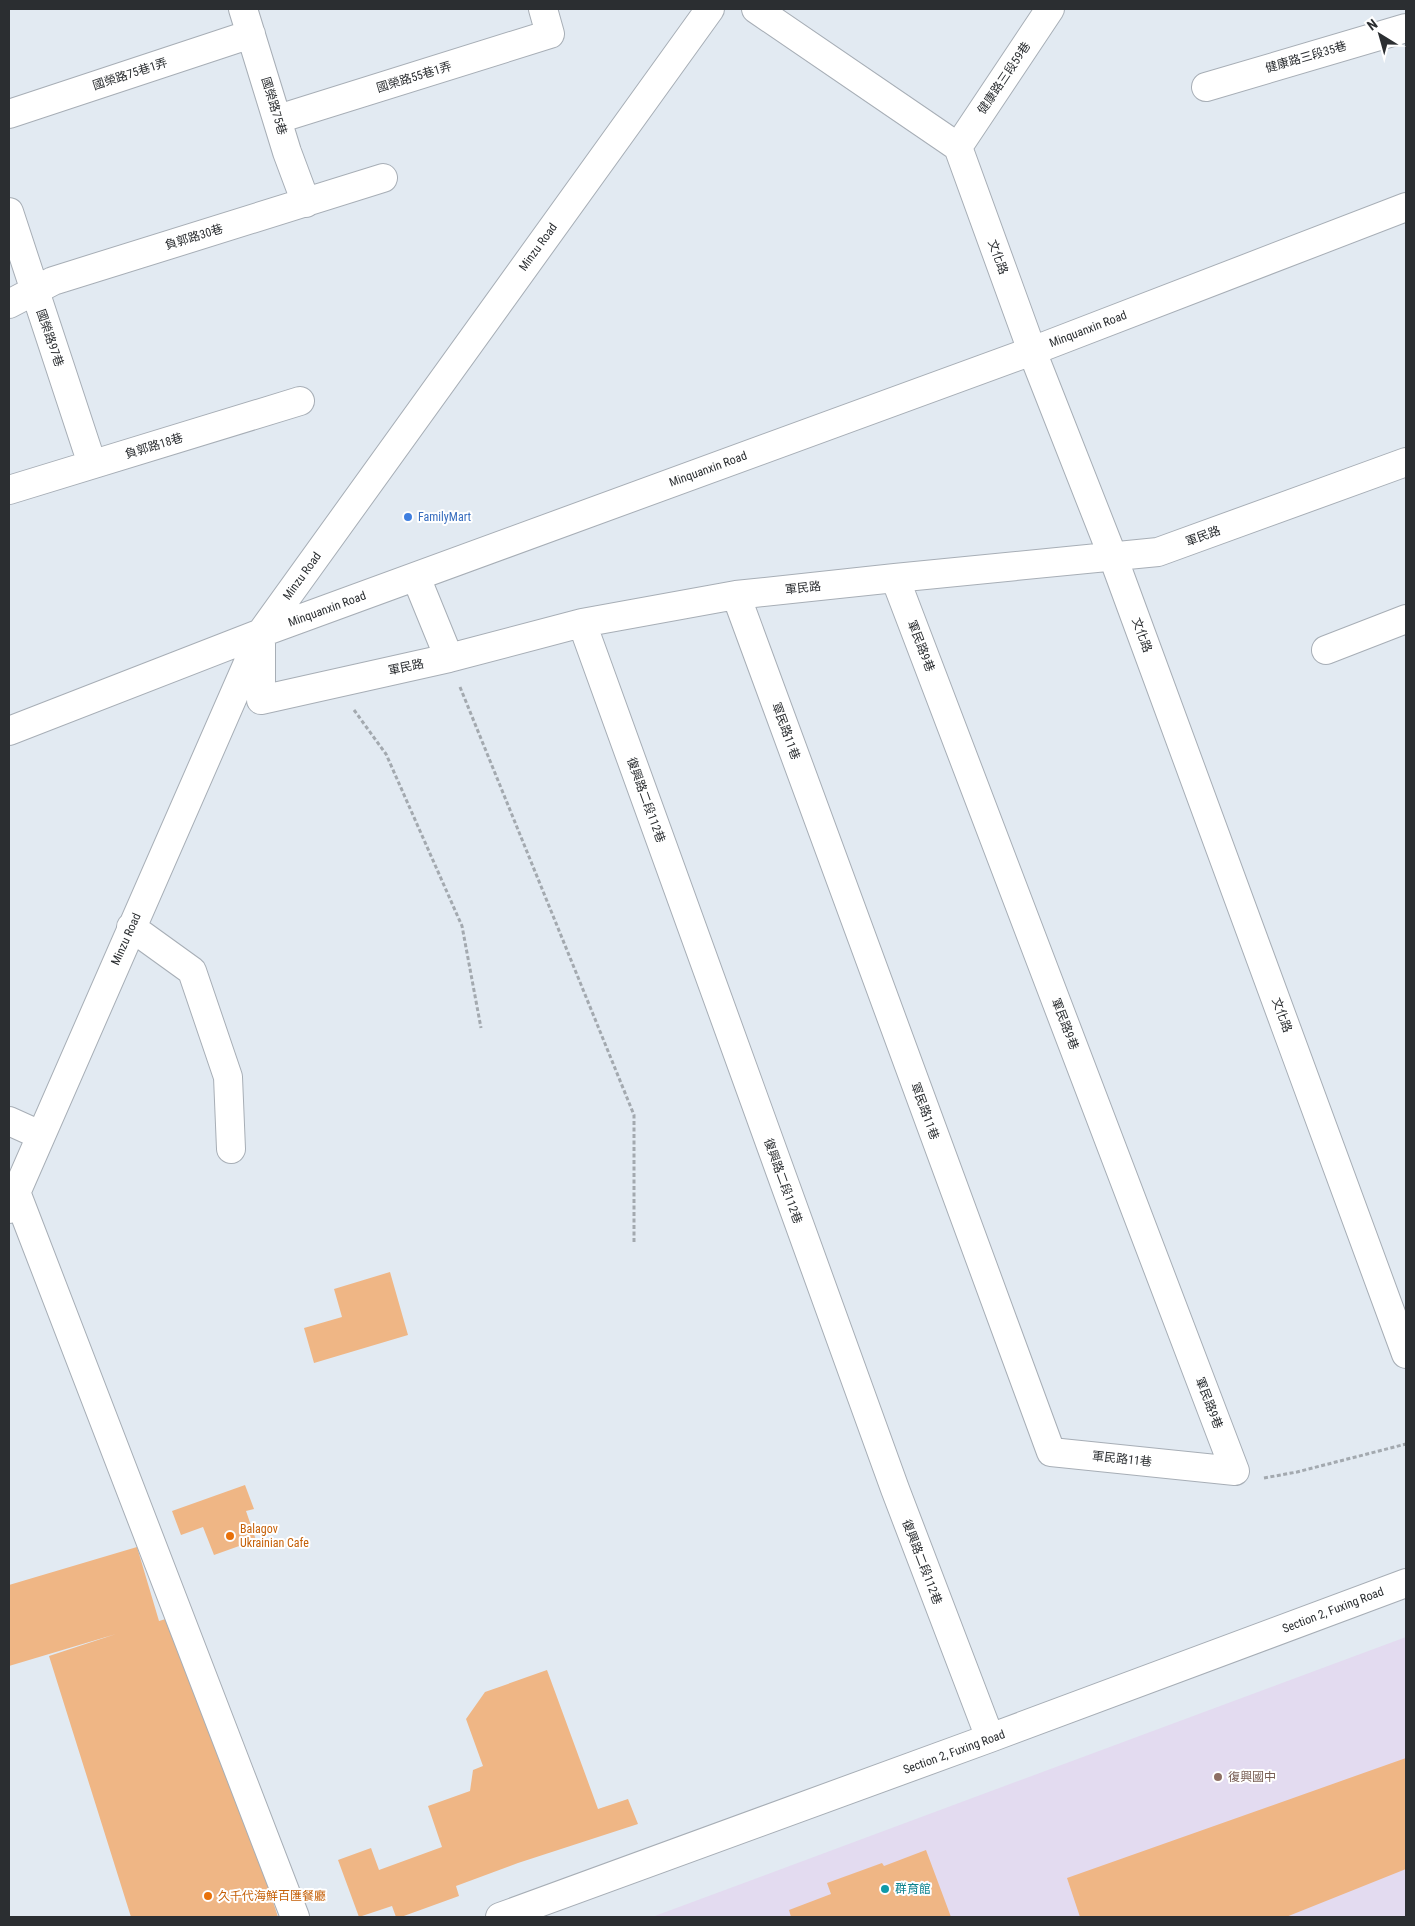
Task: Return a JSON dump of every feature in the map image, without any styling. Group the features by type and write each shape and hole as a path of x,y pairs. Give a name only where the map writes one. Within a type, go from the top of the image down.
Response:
{"street":[{"name":"國榮路75巷","path":"242,9 287,152 306,202"},
{"name":"Minzu Road","path":"12,1201 261,633 710,9"},
{"path":"756,9 958,147"},
{"name":"健康路三段59巷","path":"958,147 1050,9"},
{"name":"國榮路55巷1弄","path":"278,119 546,22"},
{"name":"健康路三段35巷","path":"1206,87 1406,28"},
{"name":"國榮路75巷1弄","path":"9,114 251,34"},
{"name":"文化路","path":"958,147 1032,350 1113,558 1406,1354"},
{"name":"負郭路30巷","path":"9,304 53,281 383,178"},
{"name":"Minquanxin Road","path":"9,731 261,633 1032,350 1406,207"},
{"name":"國榮路97巷","path":"9,212 92,464"},
{"name":"負郭路18巷","path":"9,490 300,402"},
{"name":"軍民路","path":"261,633 260,700 449,658 582,622 736,596 894,578 1113,558 1158,552 1406,462"},
{"path":"416,577 449,658"},
{"name":"軍民路9巷","path":"894,578 1235,1471"},
{"name":"軍民路11巷","path":"736,596 1051,1452 1235,1471"},
{"path":"1326,650 1406,619"},
{"name":"復興路二段112巷","path":"582,622 895,1489 990,1738"},
{"path":"131,927 192,971 228,1077 231,1149"},
{"path":"9,1121 40,1135"},
{"path":"12,1201 295,1917"},
{"name":"Section 2, Fuxing Road","path":"500,1917 990,1738 1406,1583"}],"path":[{"path":"449,658 634,1115 634,1242"},
{"path":"335,683 386,754 462,926 481,1028"},
{"path":"1235,1471 1256,1480 1297,1472 1406,1444"}],"shaded area":[{"name":"復興國中","path":"1406,1637 1406,1917 652,1917"}],"building":[{"path":"390,1272 408,1335 314,1363 304,1328 342,1317 334,1289"},
{"path":"245,1485 254,1509 246,1511 256,1540 214,1555 203,1527 181,1535 172,1511"},
{"path":"137,1547 159,1621 179,1615 278,1917 131,1917 49,1656 116,1634 9,1666 9,1585"},
{"path":"547,1670 598,1809 628,1799 638,1824 518,1863 456,1886 459,1896 401,1917 396,1917 392,1906 359,1917 338,1860 371,1848 379,1870 442,1847 428,1806 470,1791 473,1770 483,1766 466,1719 485,1692"},
{"path":"1406,1758 1406,1869 1286,1917 1080,1917 1067,1878"},
{"name":"群育館","path":"926,1850 951,1917 791,1917 789,1910 831,1894 827,1883 882,1863 884,1866"}],"place":[{"name":"FamilyMart","path":"408,517"},
{"name":"Balagov Ukrainian Cafe","path":"230,1536"},
{"name":"復興國中","path":"1218,1777"},
{"name":"群育館","path":"885,1889"},
{"name":"久千代海鮮百匯餐廳","path":"208,1896"}]}
